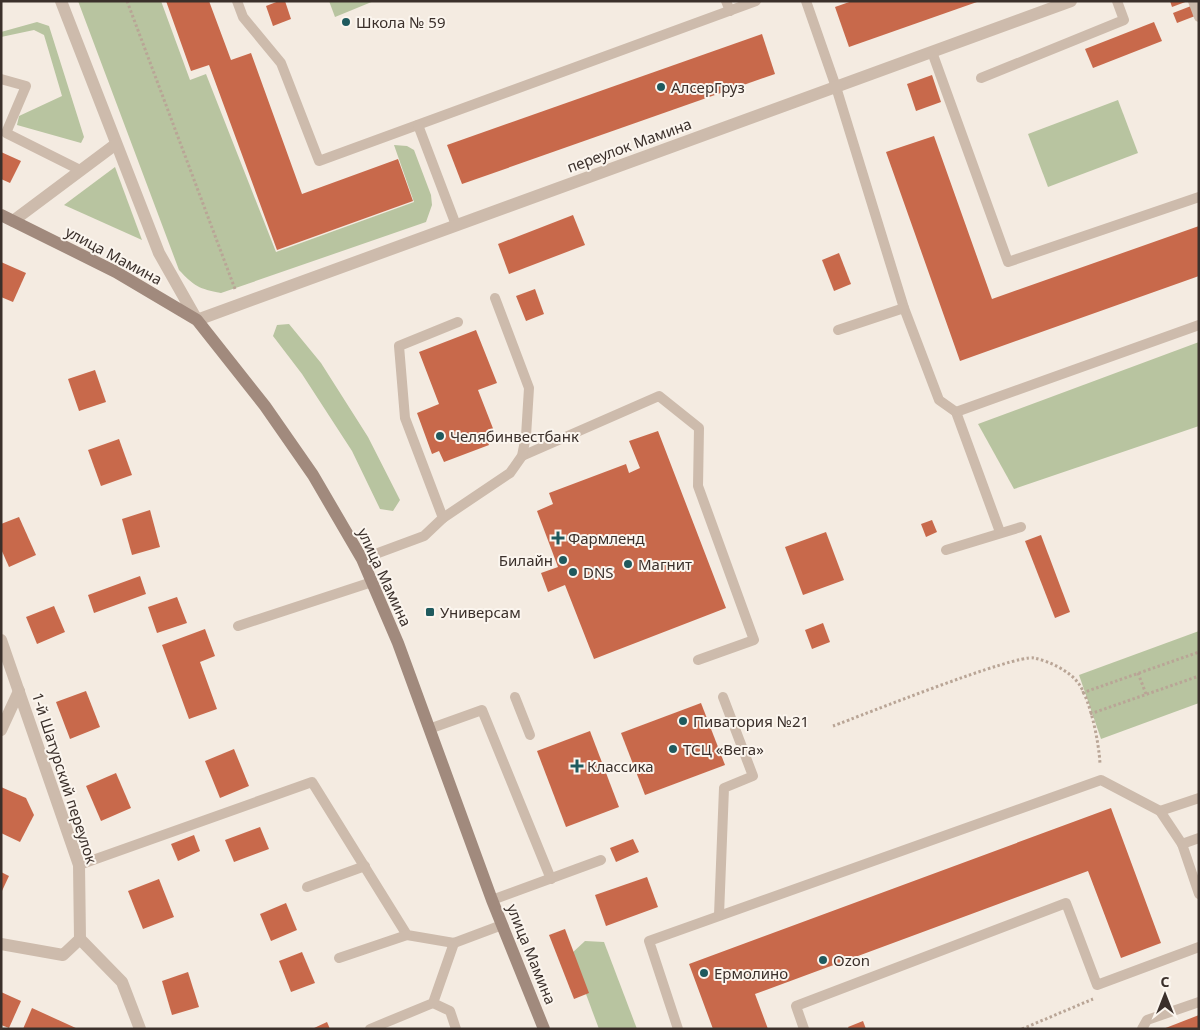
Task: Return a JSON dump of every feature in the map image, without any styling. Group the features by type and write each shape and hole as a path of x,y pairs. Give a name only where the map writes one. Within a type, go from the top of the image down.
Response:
{"main road":[{"name":"улица Мамина","path":"7,218 116,272 198,320 260,399 313,475 362,559 398,643 492,900 544,1029"}],"street":[{"path":"61,1 160,253 198,320"},
{"name":"переулок Мамина","path":"198,320 1071,1"},
{"path":"7,218 116,144"},
{"name":"1-й Шатурский переулок","path":"1,640 79,865 80,939"},
{"path":"1,730 19,691"},
{"path":"1,944 63,955 80,939 122,982 140,1029"}],"lane":[{"path":"237,1 243,18 281,63 319,161 728,6 756,1"},
{"path":"806,1 836,87 904,308 939,400 956,412 1000,532"},
{"path":"981,78 1124,20 1117,1"},
{"path":"1193,1 1199,17"},
{"path":"932,52 1008,262 1199,197"},
{"path":"1,79 26,86 6,133 80,170"},
{"path":"418,124 456,225"},
{"path":"362,559 424,536 443,518 510,473 522,456 526,436 528,388 495,298"},
{"path":"838,330 904,308"},
{"path":"443,518 405,418 399,346 458,322"},
{"path":"956,412 1199,325"},
{"path":"522,456 659,396 699,428 698,486 754,640 698,660"},
{"path":"946,550 1020,527"},
{"path":"238,626 372,582"},
{"path":"515,697 530,735"},
{"path":"719,915 724,788 753,776 723,697"},
{"path":"429,730 482,710 551,879"},
{"path":"678,1029 648,941 1102,780 1160,812 1182,844 1199,894"},
{"path":"79,865 312,782 407,935"},
{"path":"1160,812 1199,798"},
{"path":"1182,844 1199,838"},
{"path":"492,900 601,860"},
{"path":"307,887 365,866"},
{"path":"804,1029 796,1006 1066,903 1098,985 1199,947"},
{"path":"339,958 407,935 454,943 502,925"},
{"path":"433,1003 454,943"},
{"path":"1142,1029 1147,1020 1199,1002"},
{"path":"370,1029 433,1003 450,1011 456,1029"}],"path":[{"path":"127,1 241,304"},
{"path":"1082,693 1199,652"},
{"path":"833,726 996,666 1032,657 1068,673 1080,684 1098,738 1102,780"},
{"path":"1138,673 1146,694"},
{"path":"1090,714 1199,676"},
{"path":"1022,1029 1032,1027 1094,999 1098,985"}],"green space":[{"path":"78,1 161,1 190,80 206,74 276,252 414,202 394,145 407,146 414,150 431,195 432,205 426,222 221,293 197,286 179,270"},
{"path":"329,1 374,1 335,17"},
{"path":"37,22 49,26 84,137 81,143 17,125 19,116 62,96 44,35 34,30 1,37 1,32"},
{"path":"1118,100 1138,153 1048,187 1028,134"},
{"path":"115,167 142,240 64,205"},
{"path":"289,324 321,363 368,437 400,500 393,511 380,509 352,451 302,374 273,336 277,325"},
{"path":"1199,342 1199,426 1014,489 978,424"},
{"path":"1199,631 1199,703 1101,739 1079,675"},
{"path":"585,941 604,942 637,1029 599,1029 571,954"}],"building":[{"path":"166,1 209,1 231,60 251,53 302,194 398,159 413,201 277,250 209,65 191,71"},
{"path":"279,1 285,1 291,19 273,26 266,6"},
{"path":"852,1 977,2 849,47 835,7"},
{"path":"1170,1 1188,1 1172,7"},
{"path":"1191,6 1195,16 1177,23 1173,13"},
{"path":"1154,22 1162,41 1093,68 1085,49"},
{"path":"762,34 775,74 462,184 447,145"},
{"path":"932,75 941,102 916,111 907,84"},
{"path":"934,136 992,299 1199,226 1199,276 960,361 886,152"},
{"path":"1,152 21,161 10,183 1,179"},
{"path":"573,215 585,245 509,274 498,244"},
{"path":"839,253 851,284 834,291 822,260"},
{"path":"1,262 26,273 13,302 1,297"},
{"path":"535,289 544,314 526,321 516,296"},
{"path":"476,330 497,383 478,390 494,431 485,435 489,445 444,462 439,451 432,454 417,413 439,404 419,352"},
{"path":"95,370 106,402 79,411 68,379"},
{"path":"658,431 726,608 594,659 565,585 548,592 541,573 558,567 537,511 553,504 549,493 626,464 629,473 640,468 629,441"},
{"path":"119,439 132,475 101,486 88,450"},
{"path":"150,510 160,547 132,555 122,519"},
{"path":"19,517 36,555 9,567 1,549 1,524"},
{"path":"932,520 937,532 926,537 921,524"},
{"path":"826,532 844,580 803,595 785,547"},
{"path":"1041,535 1070,612 1055,618 1025,541"},
{"path":"140,576 146,594 94,613 88,595"},
{"path":"177,597 187,623 157,633 148,607"},
{"path":"54,606 65,632 37,644 26,617"},
{"path":"823,623 830,642 812,649 805,630"},
{"path":"205,629 215,656 200,662 217,709 189,719 162,645"},
{"path":"86,691 100,727 70,739 56,702"},
{"name":"ТСЦ «Вега»","path":"701,703 725,765 645,795 621,733"},
{"path":"590,731 619,807 566,827 537,751"},
{"path":"234,749 249,786 220,798 205,761"},
{"path":"116,773 131,808 101,821 86,786"},
{"path":"1,787 26,798 34,815 20,842 1,833"},
{"path":"1111,808 1161,943 1121,958 1088,871 755,994 768,1029 713,1029 689,964"},
{"path":"260,827 269,849 234,862 225,840"},
{"path":"194,835 200,851 178,861 171,844"},
{"path":"633,839 639,852 616,862 610,848"},
{"path":"1,872 9,876 1,893"},
{"path":"647,877 658,907 606,926 595,895"},
{"path":"159,879 174,917 143,929 128,891"},
{"path":"286,903 297,930 271,941 260,914"},
{"path":"565,929 589,993 574,999 549,935"},
{"path":"302,952 315,983 291,992 279,961"},
{"path":"188,972 199,1007 172,1015 162,981"},
{"path":"1,992 21,1001 9,1028 1,1025"},
{"path":"32,1008 78,1029 23,1029"},
{"path":"1199,1015 1199,1029 1163,1029"},
{"path":"863,1021 866,1029 849,1029 848,1027"},
{"path":"327,1022 330,1029 312,1029"}],"place":[{"name":"Школа № 59","path":"346,22"},
{"name":"АлсерГруз","path":"661,87"},
{"name":"Челябинвестбанк","path":"440,436"},
{"name":"Фармленд","path":"558,538"},
{"name":"Билайн","path":"563,560"},
{"name":"Магнит","path":"628,564"},
{"name":"DNS","path":"573,572"},
{"name":"Универсам","path":"430,612"},
{"name":"Пиватория №21","path":"683,721"},
{"name":"ТСЦ «Вега»","path":"673,749"},
{"name":"Классика","path":"577,766"},
{"name":"Ozon","path":"823,960"},
{"name":"Ермолино","path":"704,973"}]}
